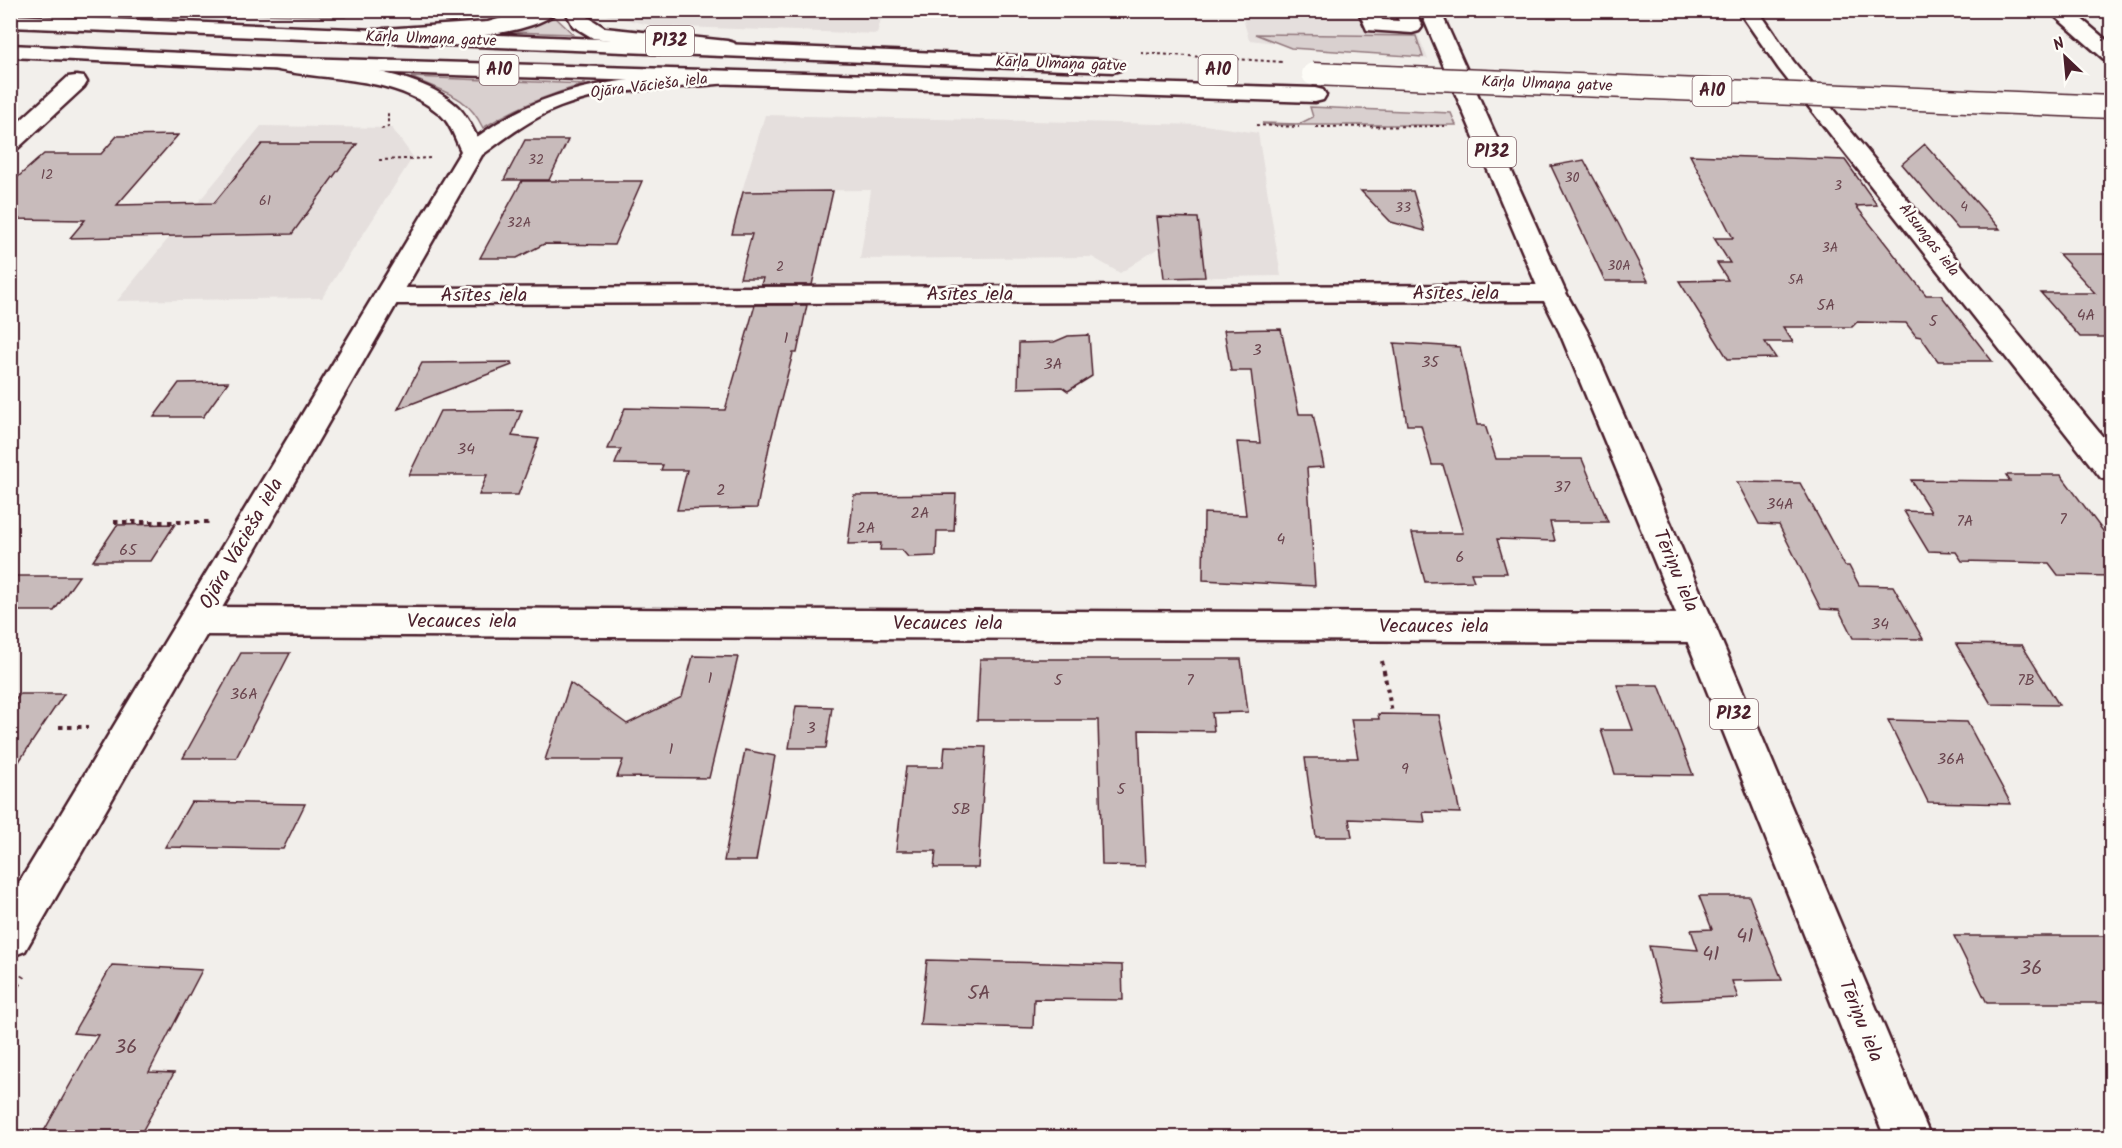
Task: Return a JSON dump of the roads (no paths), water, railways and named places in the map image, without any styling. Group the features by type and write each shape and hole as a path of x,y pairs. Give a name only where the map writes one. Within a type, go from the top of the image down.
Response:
{"main road":[{"path":"362,37 479,29 524,21 547,10"},
{"name":"P132","path":"575,10 575,15 584,26 600,34 777,52"},
{"path":"1368,10 1374,26 1412,27 1405,10"},
{"name":"Tēriņu iela","path":"1430,10 1553,293 1574,333 1699,628 1908,1137"},
{"name":"Alsungas iela","path":"1748,10 1786,65 2107,459"},
{"path":"2058,10 2112,56"},
{"name":"Kārļa Ulmaņa gatve","path":"10,21 1135,67"},
{"name":"Kārļa Ulmaņa gatve","path":"10,51 266,63 732,77 1314,85 2112,107"},
{"path":"266,63 367,77 403,87 435,100 450,112 473,151"},
{"name":"Kārļa Ulmaņa gatve","path":"1289,73 1314,85 2112,127"},
{"name":"Ojāra Vācieša iela","path":"10,937 473,151 531,111 590,92 732,77"},
{"path":"10,143 21,124 76,82"},
{"name":"Asītes iela","path":"387,297 1553,293"},
{"name":"Vecauces iela","path":"196,621 1699,628"}]}
